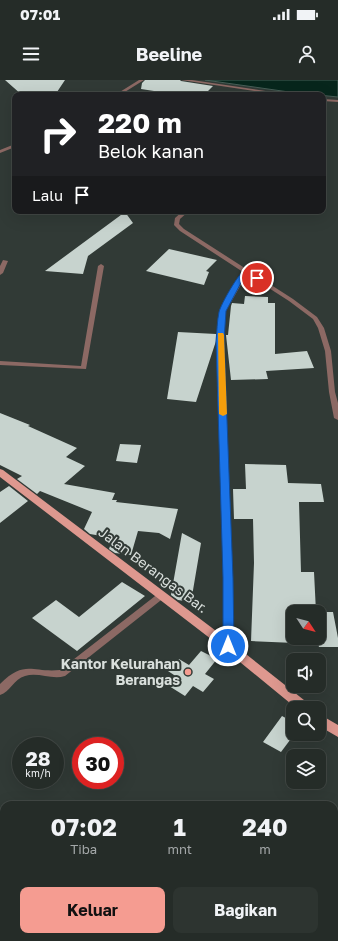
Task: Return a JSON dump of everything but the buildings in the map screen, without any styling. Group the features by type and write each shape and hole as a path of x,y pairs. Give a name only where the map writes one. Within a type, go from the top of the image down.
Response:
{"main road":[{"name":"Jalan Berangas Bar.","path":"0,472 84,538 162,595 228,646 296,701"},
{"path":"326,724 338,732"}],"street":[{"path":"122,92 142,80"},
{"path":"183,80 269,92"},
{"path":"326,100 338,102"},
{"path":"0,152 12,146"},
{"path":"183,214 178,218 176,224 182,230 296,303 316,318 321,328 328,351 338,418"},
{"path":"0,273 5,261"},
{"path":"0,362 84,368 101,266"},
{"path":"228,646 228,578 220,341 223,311 246,271"},
{"path":"0,691 16,677 26,671 55,675 62,673 162,595"}],"shaded area":[{"path":"205,80 338,80 338,97 326,96 326,92 289,92"}],"slow traffic":[{"path":"221,335 223,414"}],"place":[{"name":"Kantor Kelurahan Berangas","path":"188,672"}],"route":[{"path":"228,646 228,578 220,341 223,311 240,279 246,271 257,278"}]}
